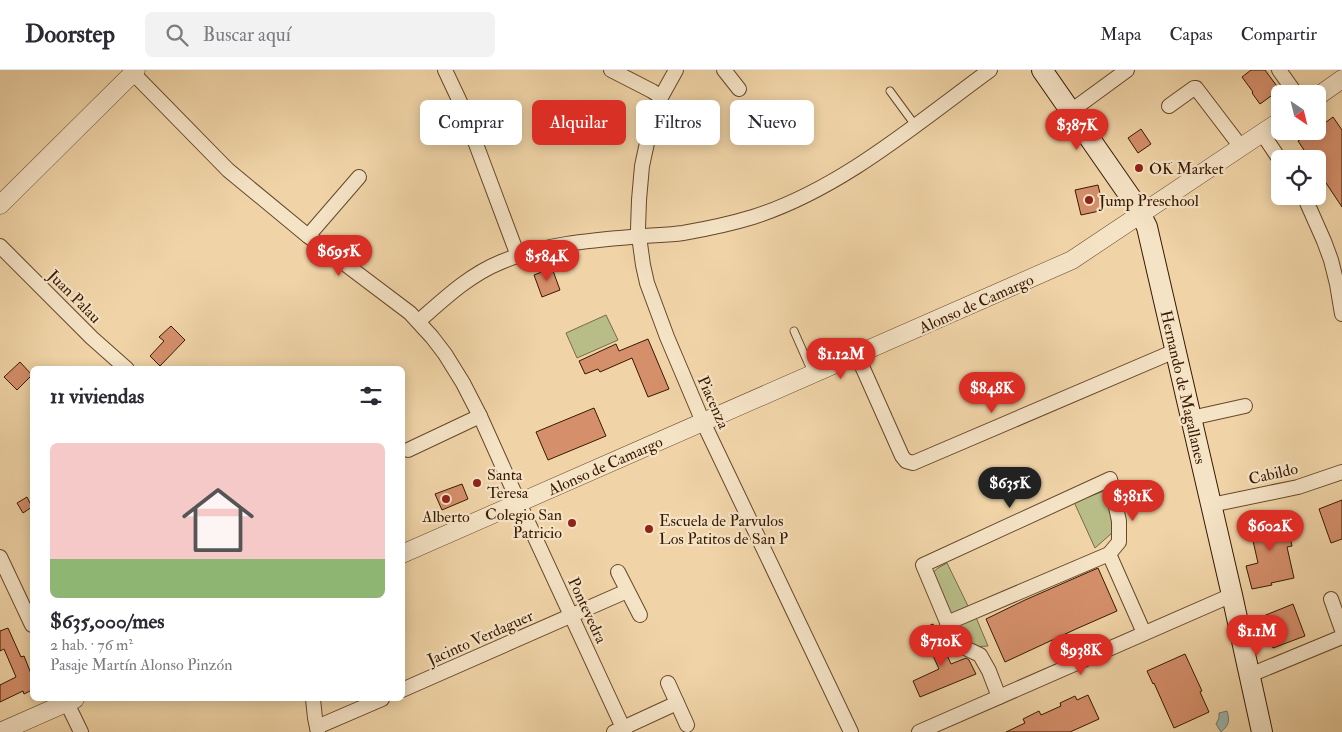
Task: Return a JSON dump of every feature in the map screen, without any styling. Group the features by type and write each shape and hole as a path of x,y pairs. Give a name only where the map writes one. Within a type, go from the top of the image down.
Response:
{"main road":[{"name":"Hernando de Magallanes","path":"1042,70 1136,205 1150,235 1262,732"}],"street":[{"path":"445,70 461,104 518,256"},
{"path":"611,70 662,97"},
{"name":"Piacenza","path":"676,70 662,97 650,129 642,166 638,200 638,236 643,265 652,298 703,422 852,732"},
{"path":"724,70 739,90"},
{"path":"418,321 454,290 476,275 500,262 535,250 575,242 682,233 753,217 782,206 816,190 862,164 990,70"},
{"path":"1071,110 1127,70"},
{"path":"1279,70 1290,85"},
{"path":"0,205 133,71"},
{"name":"Pontevedra","path":"133,71 228,170 308,236 410,313 441,348 480,416 621,731"},
{"path":"1326,90 1342,79"},
{"path":"1169,106 1196,88 1241,147"},
{"name":"Alonso de Camargo","path":"405,553 1072,260 1271,127"},
{"path":"1262,133 1273,150"},
{"path":"308,236 359,177"},
{"path":"1308,205 1338,270 1342,314"},
{"name":"Juan Palau","path":"0,246 92,338 124,366"},
{"path":"857,355 902,456 906,461 913,463 1175,351"},
{"path":"1191,418 1245,406"},
{"path":"408,450 480,416"},
{"name":"Cabildo","path":"1211,505 1298,487 1342,472"},
{"path":"947,623 1109,554 1119,542 1119,521 1110,479 922,565 947,623 955,641 980,655 989,671 999,697"},
{"path":"1109,554 1144,634"},
{"path":"0,557 30,621"},
{"path":"618,572 640,615"},
{"name":"Jacinto Verdaguer","path":"405,689 627,591"},
{"path":"919,732 1232,595"},
{"path":"1331,599 1342,630"},
{"path":"1250,675 1342,637"},
{"path":"668,683 687,725"},
{"path":"0,732 67,701"},
{"path":"69,701 81,732"},
{"path":"314,701 318,730 378,701"},
{"path":"621,731 677,703"}],"lane":[{"path":"890,91 915,125"},
{"path":"794,331 813,374"}],"green space":[{"path":"606,315 618,340 577,358 566,333"},
{"path":"1107,490 1115,520 1112,533 1095,548 1074,502"},
{"path":"947,563 968,606 951,614 931,574"},
{"path":"975,615 988,646 969,646 963,641 953,625"}],"water":[{"path":"1227,711 1228,723 1221,732 1216,724 1219,713"}],"building":[{"path":"1251,70 1265,70 1276,85 1271,85 1271,96 1260,104 1242,77"},
{"path":"1333,117 1342,130 1342,207 1326,183 1326,150 1304,150 1298,141 1326,140 1326,122"},
{"path":"1141,129 1151,144 1138,153 1128,138"},
{"name":"Jump Preschool","path":"1098,185 1104,210 1081,215 1075,190"},
{"path":"552,268 560,290 542,297 534,275"},
{"path":"171,326 185,340 160,366 150,356 164,341 159,337"},
{"path":"648,339 669,389 648,397 632,358 600,372 598,369 585,374 579,361 616,344 619,351"},
{"path":"20,362 30,373 30,377 17,390 4,377"},
{"path":"594,408 606,436 548,460 536,432"},
{"path":"462,484 468,499 442,510 435,494"},
{"path":"27,497 30,508 23,513 17,503"},
{"path":"1342,500 1342,539 1331,543 1319,509"},
{"path":"1285,515 1292,546 1287,547 1294,578 1252,589 1246,566 1258,563 1249,523"},
{"path":"1098,568 1117,611 1005,662 986,619"},
{"path":"1293,604 1305,636 1273,648 1261,617"},
{"path":"933,624 951,664 966,658 976,674 920,697 913,681 939,669 921,629"},
{"path":"8,628 21,657 24,656 30,671 30,691 24,694 23,691 0,702 0,685 16,677 4,649 0,651 0,631"},
{"path":"1185,654 1202,691 1200,692 1209,712 1174,728 1147,671"},
{"path":"1088,695 1099,719 1070,732 1006,732 1025,723 1023,719 1039,711 1041,715 1061,706 1060,703 1075,696 1077,700"}],"place":[{"name":"OK Market","path":"1139,168"},
{"name":"Jump Preschool","path":"1089,200"},
{"name":"Santa Teresa","path":"477,483"},
{"name":"Alberto","path":"446,499"},
{"name":"Colegio San Patricio","path":"572,523"},
{"name":"Escuela de Parvulos Los Patitos de San P","path":"649,529"}]}
